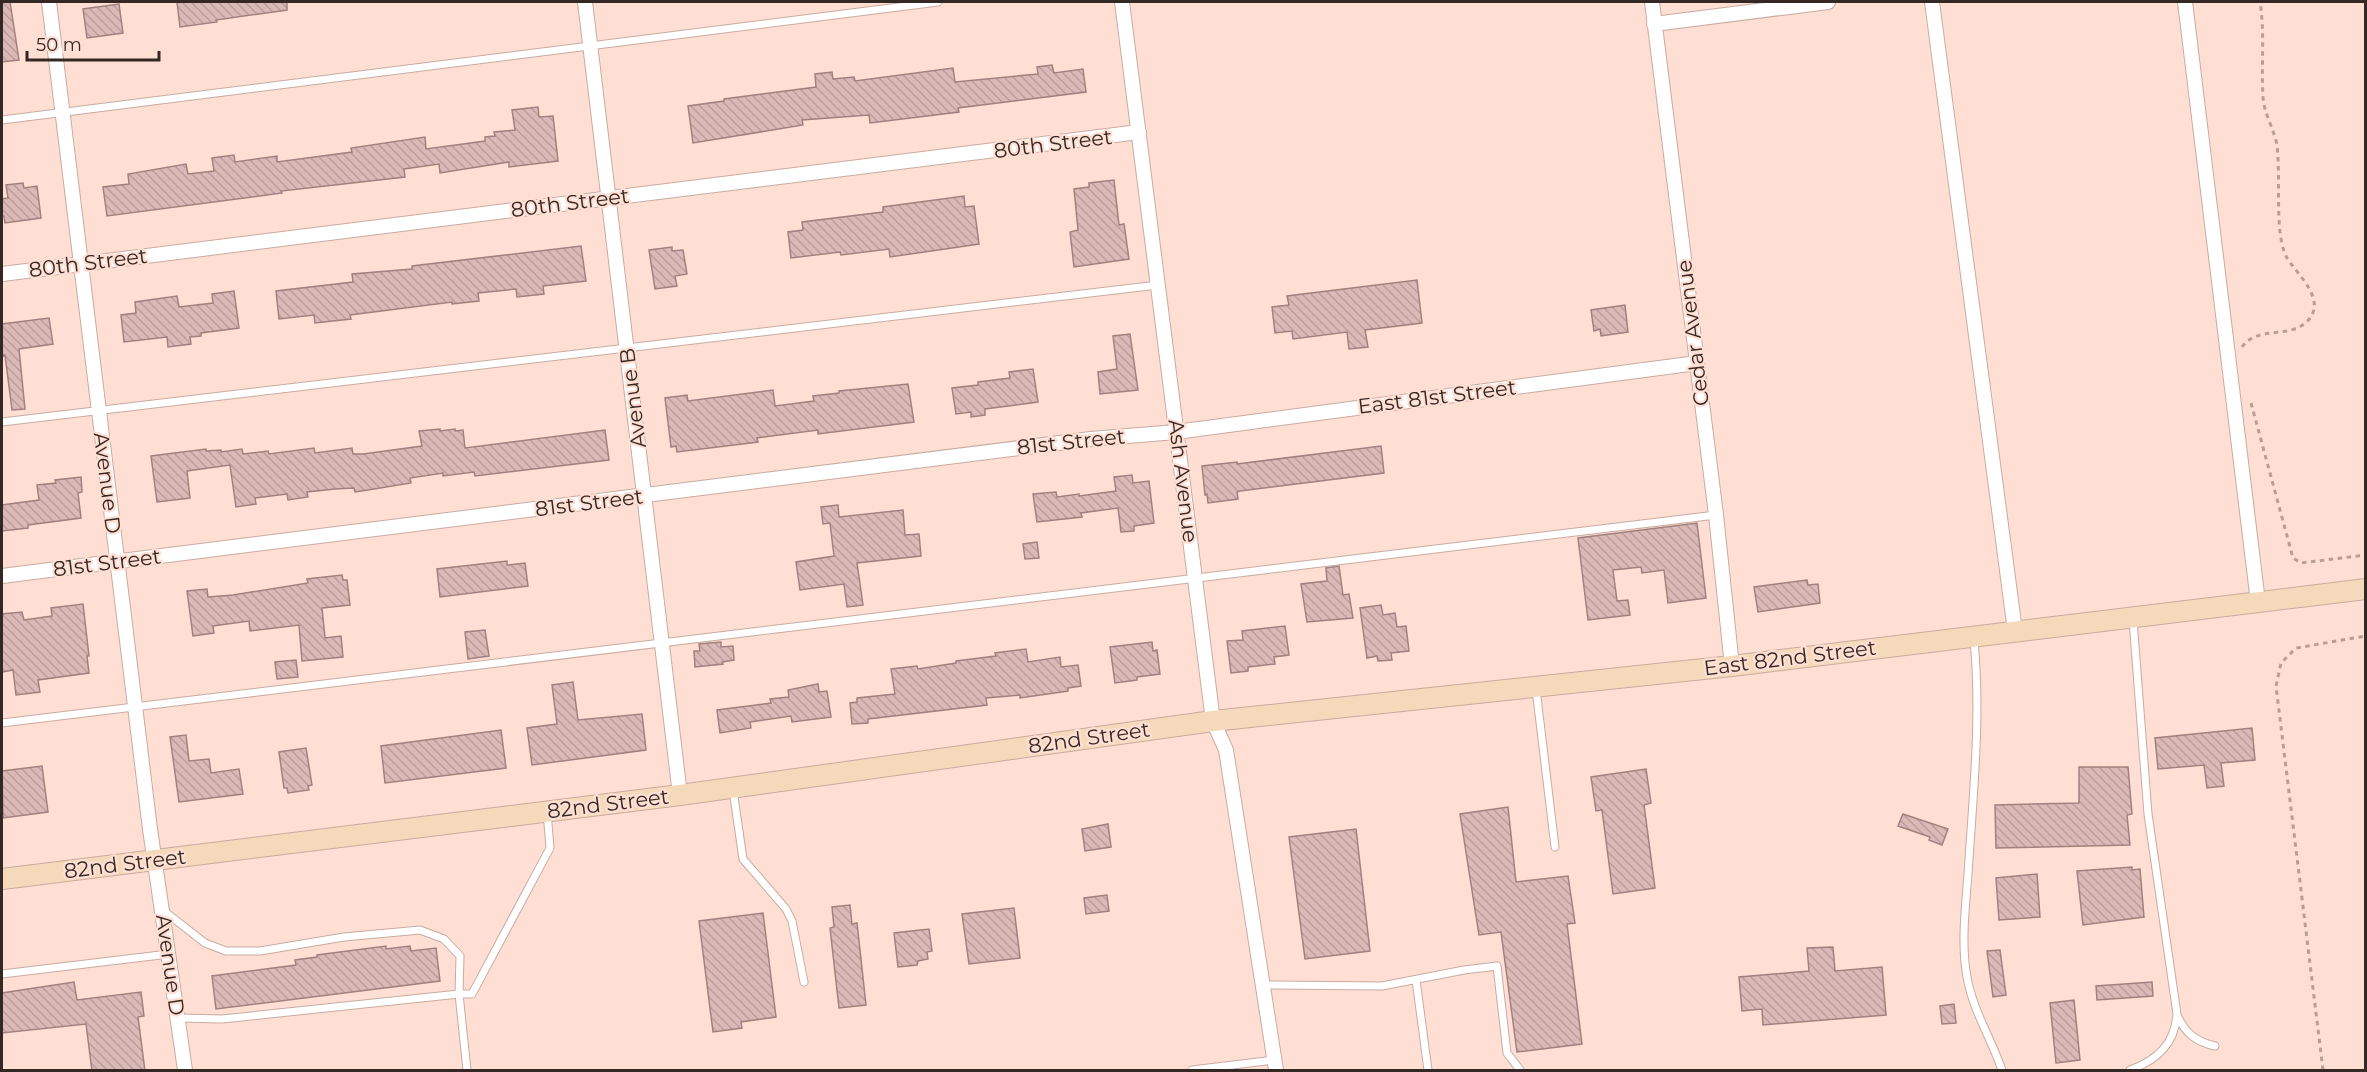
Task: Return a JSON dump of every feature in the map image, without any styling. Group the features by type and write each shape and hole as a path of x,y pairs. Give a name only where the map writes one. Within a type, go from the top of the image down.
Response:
{"street":[{"name":"Avenue D","path":"49,2 154,860 185,1071"},
{"name":"Avenue B","path":"585,2 680,795"},
{"name":"Ash Avenue","path":"1122,2 1213,721 1226,750 1275,1065"},
{"name":"Cedar Avenue","path":"1652,2 1716,515 1732,666"},
{"path":"1654,24 1828,2"},
{"path":"1932,2 2015,631"},
{"path":"2185,2 2258,602"},
{"name":"80th Street","path":"2,274 1139,132"},
{"name":"East 81st Street","path":"1176,432 1697,363"},
{"name":"81st Street","path":"2,576 1091,439 1176,432"},
{"name":"East 82nd Street","path":"1213,721 1732,666 2366,589"},
{"name":"82nd Street","path":"2,879 680,795 1213,721"}],"lane":[{"path":"2,120 938,2"},
{"path":"2,422 1158,285"},
{"path":"2,723 1716,515"},
{"path":"2132,617 2148,814 2177,1014 2191,1036 2202,1044 2215,1046"},
{"path":"1974,636 1978,684 1977,730 1964,919 1966,975 1973,1006 1996,1052 2002,1071"},
{"path":"1536,686 1555,847"},
{"path":"732,788 742,859 786,909 792,921 804,982"},
{"path":"178,1018 222,1019 472,994 550,848 547,811"},
{"path":"162,910 205,943 226,951 260,951 344,937 420,930 444,939 460,956 459,994 467,1071"},
{"path":"2,974 169,954"},
{"path":"1262,985 1382,986 1497,966 1507,1053 1520,1071"},
{"path":"1416,980 1428,1071"},
{"path":"2130,1071 2158,1056 2172,1038 2177,1014"},
{"path":"1192,1071 1275,1065"}],"path":[{"path":"2241,349 2247,339 2299,328 2312,317 2314,300 2286,256 2280,233 2277,144 2263,100 2263,31 2260,2"},
{"path":"2248,397 2255,414 2277,506 2293,558 2301,563 2366,555"},
{"path":"2323,1071 2276,686 2281,663 2296,648 2366,636"}],"building":[{"path":"2,2 10,2 19,60 2,62"},
{"path":"177,2 287,2 287,10 180,27"},
{"path":"119,4 123,33 87,38 83,9"},
{"path":"1052,65 1054,73 1083,69 1086,92 958,108 959,112 870,123 869,115 802,120 803,125 693,143 688,106 816,87 815,74 832,72 833,79 854,77 855,81 953,68 955,82 1038,74 1037,67"},
{"path":"538,107 539,117 553,116 558,161 509,167 509,162 440,173 439,164 404,169 405,177 281,191 282,193 107,216 103,187 129,184 128,174 186,164 188,174 214,171 212,158 234,155 235,162 277,156 277,162 352,152 351,148 425,137 426,149 485,141 485,137 495,136 494,132 515,130 512,110"},
{"path":"1114,180 1119,225 1124,224 1129,259 1074,267 1070,232 1078,230 1074,189 1089,187 1089,183"},
{"path":"23,183 24,188 37,186 41,218 5,223 4,216 2,216 2,199 8,198 6,185"},
{"path":"964,196 965,207 974,206 979,244 890,257 889,249 791,258 788,232 803,230 802,222 883,212 883,207"},
{"path":"581,246 586,281 543,286 544,294 517,297 516,289 478,293 479,301 452,304 452,302 350,315 351,319 315,323 314,315 279,319 276,291 353,282 352,274 412,269 412,266"},
{"path":"672,247 672,251 683,250 687,274 675,276 677,286 655,289 649,250"},
{"path":"1417,280 1422,323 1365,330 1368,347 1349,349 1347,332 1293,339 1292,331 1275,333 1272,307 1289,305 1287,296"},
{"path":"234,291 239,328 201,333 201,336 190,337 191,344 168,347 167,337 124,342 121,315 136,313 135,302 177,296 179,307 213,303 212,294"},
{"path":"1625,305 1628,332 1601,336 1600,329 1594,331 1591,310"},
{"path":"49,318 53,344 19,349 25,409 12,410 5,355 2,356 2,324"},
{"path":"1130,334 1138,390 1100,394 1098,372 1117,369 1113,336"},
{"path":"1033,369 1038,402 985,409 985,415 971,417 971,412 956,414 952,388 1010,378 1009,372"},
{"path":"908,384 914,422 818,434 818,430 757,438 758,442 677,452 676,446 671,447 665,398 687,395 688,401 773,390 775,406 814,401 813,396 839,393 839,391"},
{"path":"440,429 440,431 463,430 465,448 605,430 609,460 475,476 474,472 443,476 443,473 410,478 411,483 355,492 354,488 335,489 307,492 308,497 288,500 287,494 255,498 256,504 236,507 230,465 187,471 190,498 157,502 151,456 206,449 206,451 221,450 221,452 242,449 243,454 268,451 269,454 314,448 315,453 352,448 353,454 363,454 422,446 419,431"},
{"path":"1381,446 1384,473 1240,491 1237,492 1238,499 1208,503 1207,494 1205,495 1202,466 1237,462 1237,464"},
{"path":"1132,475 1133,483 1149,481 1154,523 1134,526 1134,531 1121,532 1118,508 1081,513 1082,517 1037,522 1033,494 1056,492 1057,497 1116,491 1114,477"},
{"path":"81,477 82,492 78,493 81,518 2,531 2,505 39,500 37,485"},
{"path":"838,505 839,517 903,510 905,535 919,534 921,556 857,563 863,605 847,607 844,584 800,590 796,562 834,556 830,523 823,524 821,507"},
{"path":"1697,523 1706,598 1668,603 1664,570 1642,573 1641,567 1613,570 1617,601 1628,600 1630,615 1588,620 1578,538"},
{"path":"1037,542 1039,558 1025,559 1023,544"},
{"path":"507,561 507,565 525,563 528,586 440,597 437,569"},
{"path":"1339,566 1343,595 1349,594 1353,618 1307,622 1301,584 1327,581 1326,568"},
{"path":"342,575 343,580 347,580 350,605 322,608 325,638 341,636 343,657 302,661 299,625 250,631 249,621 213,626 214,633 193,636 187,591 207,589 208,597 233,595 308,583 307,579"},
{"path":"1807,580 1808,585 1818,584 1820,603 1758,612 1754,587"},
{"path":"83,604 89,673 38,680 40,692 16,695 13,670 2,672 2,614 22,612 24,620 52,616 51,608"},
{"path":"1381,605 1383,615 1395,613 1397,627 1406,626 1409,651 1391,653 1392,660 1378,661 1377,656 1367,658 1360,608"},
{"path":"1285,626 1289,655 1274,657 1275,664 1248,667 1248,671 1231,673 1227,641 1243,640 1242,631"},
{"path":"485,630 489,656 468,659 465,632"},
{"path":"721,642 721,647 733,646 734,660 722,662 723,664 695,667 694,651 700,651 699,644"},
{"path":"1152,642 1153,651 1157,650 1160,674 1115,683 1110,647"},
{"path":"1026,649 1028,662 1060,657 1061,667 1078,665 1081,686 1068,688 1068,691 1020,698 1020,695 986,698 987,705 868,719 868,723 852,724 850,703 857,702 857,698 895,694 891,669 917,666 918,669"},
{"path":"296,660 298,677 277,679 275,662"},
{"path":"573,682 578,720 642,714 646,750 532,765 527,728 557,724 552,685"},
{"path":"818,684 819,692 827,691 831,717 792,722 791,716 750,722 751,728 720,733 717,710 771,703 770,699 789,697 788,690"},
{"path":"2252,728 2255,760 2221,763 2224,786 2207,788 2204,765 2158,769 2155,738"},
{"path":"501,730 506,768 385,783 381,746"},
{"path":"186,735 189,761 209,759 211,773 239,769 243,794 179,802 170,737"},
{"path":"306,748 312,785 308,786 309,790 288,793 287,788 284,788 279,752"},
{"path":"42,766 48,812 3,818 2,771"},
{"path":"2079,767 2128,767 2132,814 2127,815 2130,845 1996,848 1995,805 2079,803"},
{"path":"1646,769 1651,803 1644,805 1655,888 1613,894 1602,810 1596,811 1591,777"},
{"path":"1508,807 1516,882 1568,876 1575,923 1567,924 1582,1044 1517,1052 1501,932 1479,935 1460,814"},
{"path":"1903,814 1948,829 1942,845 1929,840 1930,837 1898,826"},
{"path":"1108,824 1111,847 1085,851 1082,829"},
{"path":"1356,829 1370,951 1305,959 1289,837"},
{"path":"2132,867 2132,870 2140,869 2144,917 2083,925 2077,871"},
{"path":"2037,874 2040,917 1999,920 1996,878"},
{"path":"1107,895 1109,911 1086,914 1084,898"},
{"path":"850,905 852,924 857,923 866,1005 839,1008 830,928 834,927 832,907"},
{"path":"1014,908 1020,958 969,964 962,914"},
{"path":"763,913 776,1017 741,1022 742,1028 713,1032 699,921"},
{"path":"929,929 932,951 927,952 928,959 918,961 917,965 898,967 894,933"},
{"path":"386,946 386,949 410,946 411,951 436,948 440,981 216,1009 212,976 296,965 295,960 317,957 317,955"},
{"path":"1833,947 1835,971 1882,967 1886,1015 1763,1025 1762,1009 1742,1011 1739,977 1809,971 1807,948"},
{"path":"2000,950 2006,995 1993,997 1987,951"},
{"path":"74,982 77,1000 141,992 144,1016 138,1017 145,1071 92,1071 86,1024 2,1033 2,993"},
{"path":"2152,982 2153,996 2097,1000 2096,986"},
{"path":"2074,1000 2080,1060 2056,1063 2050,1003"},
{"path":"1954,1004 1956,1023 1942,1024 1940,1006"}]}
